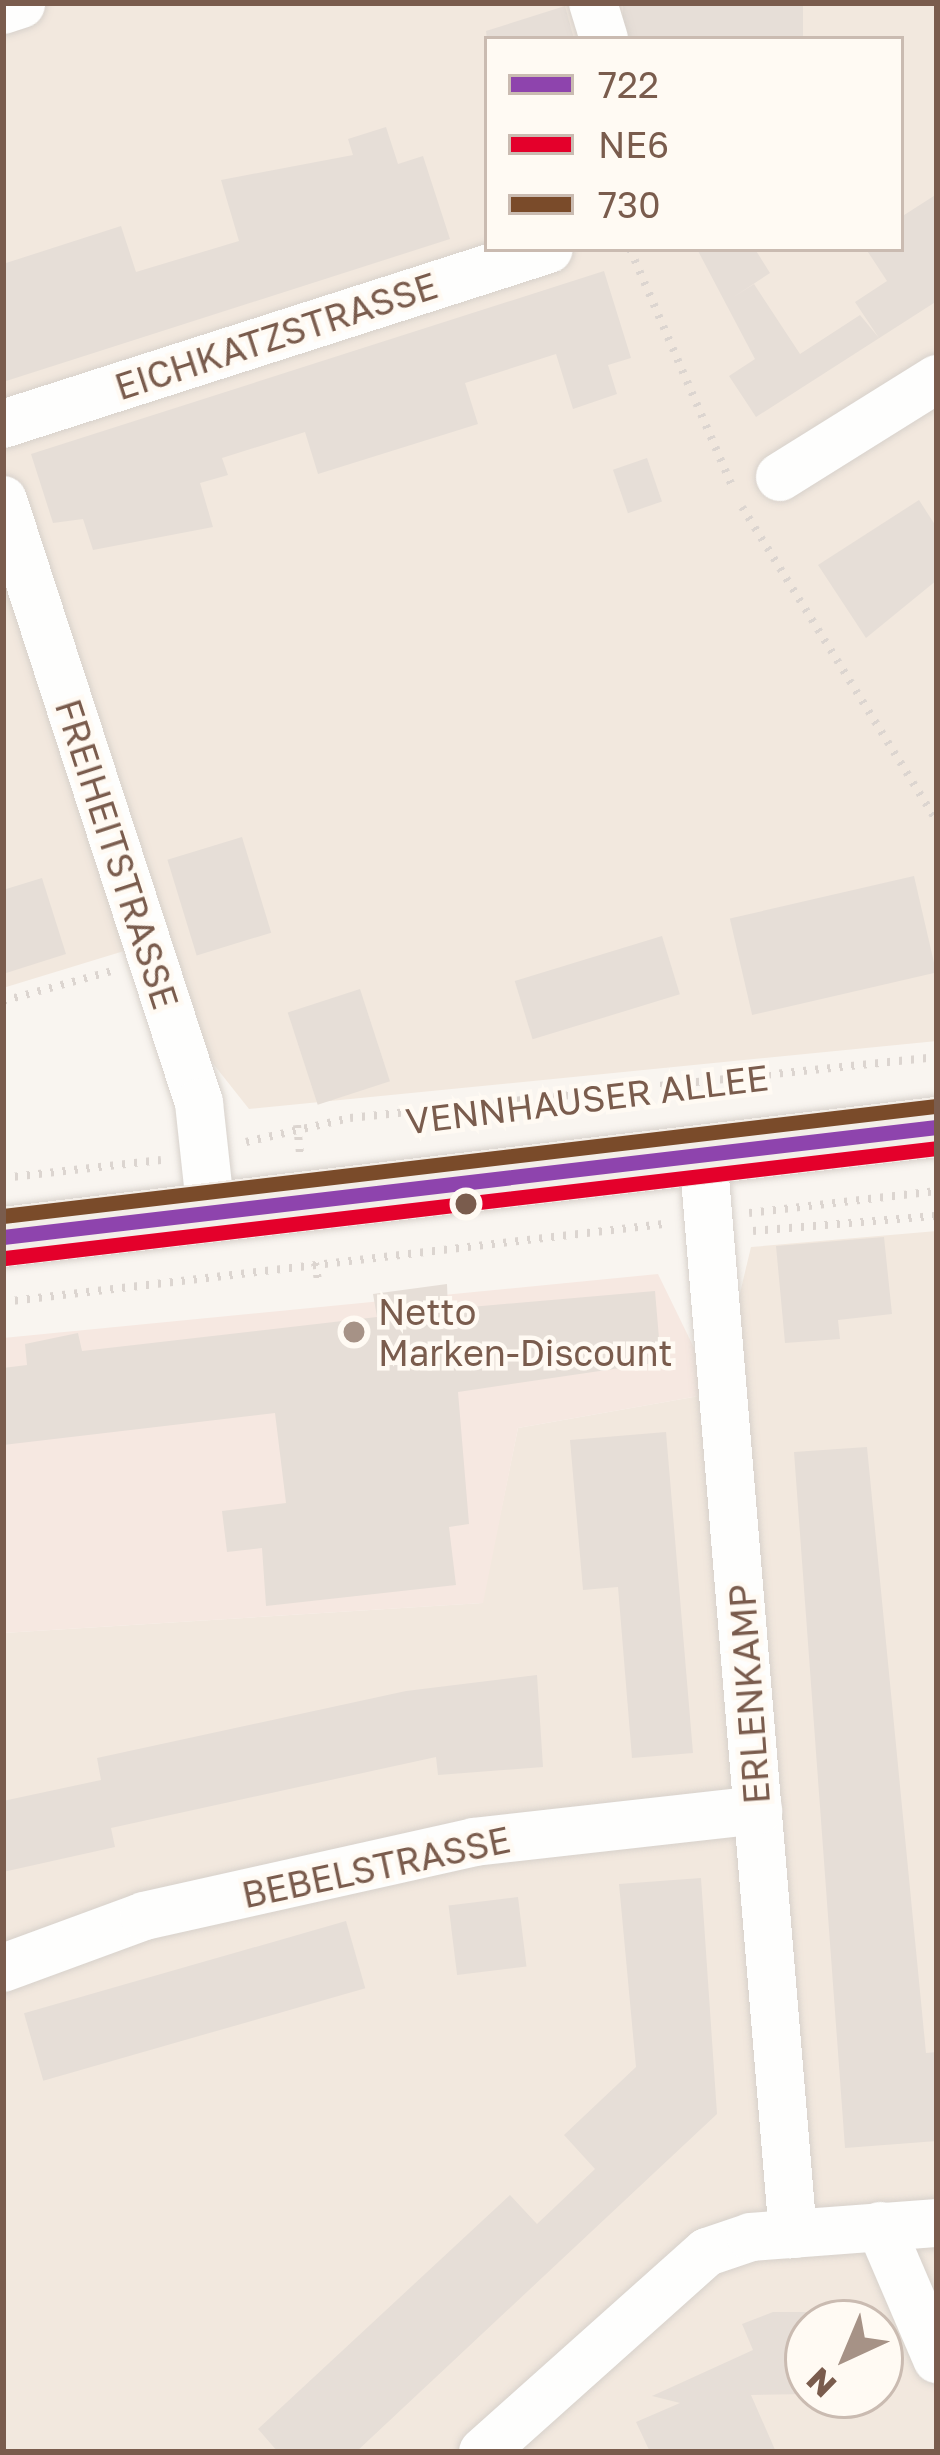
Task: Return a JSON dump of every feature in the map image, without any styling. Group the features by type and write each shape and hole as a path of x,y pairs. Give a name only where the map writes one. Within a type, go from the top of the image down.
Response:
{"main road":[{"name":"VENNHAUSER ALLEE","path":"3,1237 937,1126"}],"street":[{"path":"593,3 603,36"},
{"path":"3,10 21,4"},
{"name":"EICHKATZSTRASSE","path":"3,424 540,252"},
{"path":"780,477 937,380"},
{"name":"FREIHEITSTRASSE","path":"3,500 199,1102 211,1213"},
{"name":"ERLENKAMP","path":"703,1154 793,2234"},
{"name":"BEBELSTRASSE","path":"3,1968 144,1916 474,1842 758,1810"},
{"path":"483,2452 707,2252 793,2234 937,2223"},
{"path":"880,2226 937,2359"}],"path":[{"path":"631,252 765,553 937,822"},
{"path":"3,1001 134,965"},
{"name":"VENNHAUSER ALLEE","path":"239,1144 297,1125 937,1058"},
{"path":"297,1125 301,1160"},
{"path":"3,1178 165,1159 177,1144"},
{"path":"730,1215 937,1191"},
{"path":"734,1230 937,1216"},
{"path":"3,1302 687,1222"},
{"path":"313,1246 318,1280"}],"shaded area":[{"path":"3,3 937,3 937,1041 249,1109 124,951 3,988"},
{"path":"937,1231 937,2452 3,2452 3,1633 482,1603 518,1428 716,1393 751,1247"},
{"path":"658,1274 716,1393 518,1428 483,1603 3,1633 3,1338"}],"building":[{"path":"623,3 803,3 803,36 623,36"},
{"path":"565,6 573,36 487,36 486,31"},
{"path":"386,127 398,164 423,156 450,239 3,382 3,264 121,226 136,272 239,241 221,180 353,155 348,139"},
{"path":"937,194 937,301 756,417 729,376 755,359 699,252 757,252 770,273 732,298 754,284 800,354 860,315 879,338 855,302 887,281 868,252 904,252 904,215"},
{"path":"604,271 631,358 608,365 617,394 573,409 556,354 465,383 478,424 318,474 305,432 222,458 228,475 200,483 213,527 93,550 83,519 53,523 31,454"},
{"path":"647,458 662,501 628,513 613,470"},
{"path":"919,500 937,528 937,580 866,638 818,565"},
{"path":"242,837 271,933 197,955 167,860"},
{"path":"914,876 936,972 752,1015 730,919"},
{"path":"42,878 66,954 3,974 3,890"},
{"path":"662,936 680,994 533,1039 515,981"},
{"path":"360,989 390,1081 318,1105 288,1012"},
{"path":"884,1237 892,1314 838,1320 840,1339 785,1343 776,1246"},
{"path":"447,1284 448,1309 655,1291 661,1362 458,1392 469,1524 449,1527 456,1585 266,1606 262,1548 227,1552 222,1511 286,1503 275,1413 3,1445 3,1368 27,1365 25,1344 78,1333 82,1351 377,1317 373,1294"},
{"path":"666,1432 693,1753 632,1758 618,1587 583,1590 570,1440"},
{"path":"867,1447 926,2053 937,2052 937,2141 845,2148 794,1452"},
{"path":"537,1675 543,1767 438,1775 436,1757 111,1828 115,1847 3,1872 3,1801 101,1780 97,1758 406,1691"},
{"path":"701,1878 717,2114 356,2452 278,2452 258,2429 510,2195 537,2224 595,2169 564,2135 636,2067 619,1884"},
{"path":"518,1897 527,1966 457,1975 449,1906"},
{"path":"346,1921 365,1988 43,2081 24,2013"},
{"path":"784,2312 784,2394 751,2395 776,2452 650,2452 636,2422 680,2403 652,2396 753,2350 742,2324"}],"transit line":[{"name":"730","path":"3,1216 935,1106"},
{"name":"722","path":"3,1237 937,1127"},
{"name":"NE6","path":"5,1258 937,1148"}],"place":[{"name":"Netto Marken-Discount","path":"354,1332"}]}
